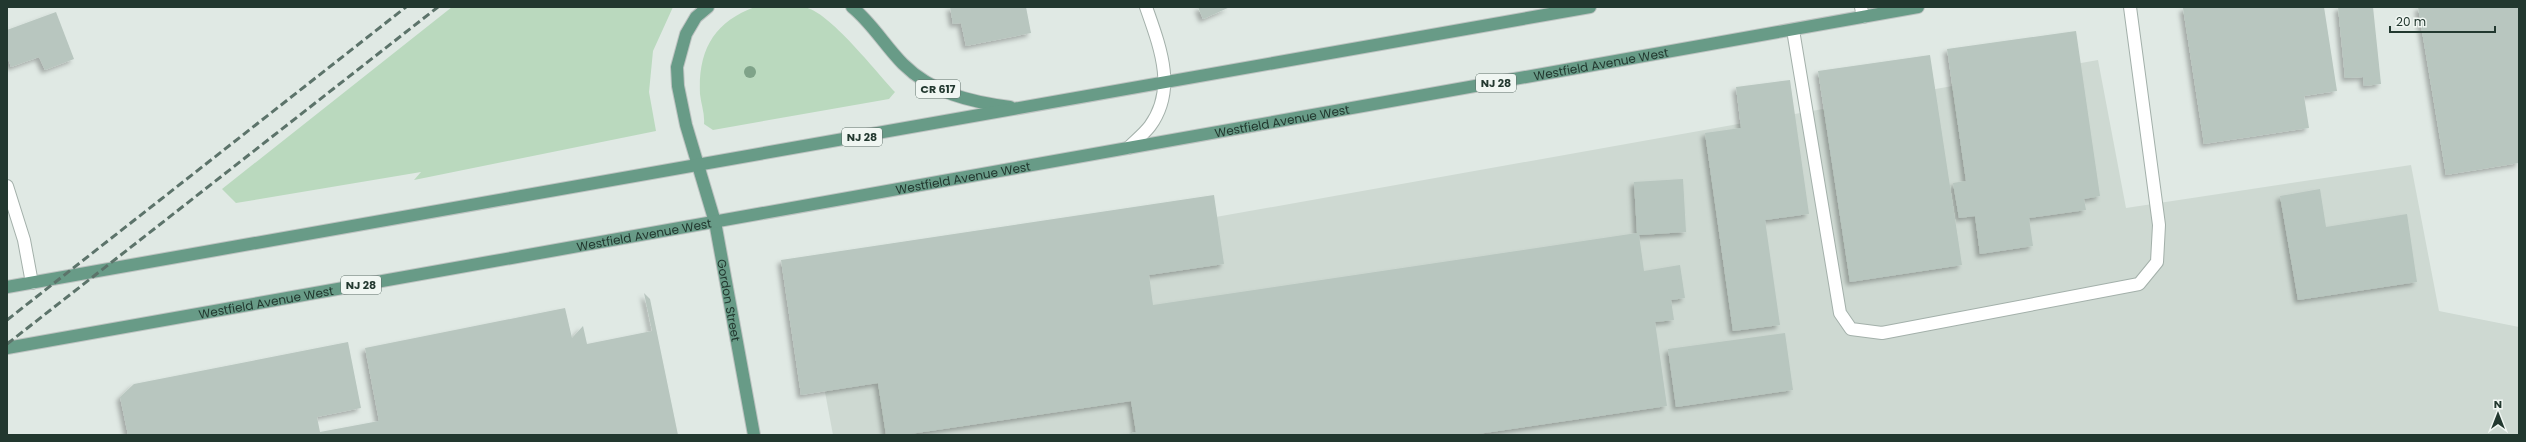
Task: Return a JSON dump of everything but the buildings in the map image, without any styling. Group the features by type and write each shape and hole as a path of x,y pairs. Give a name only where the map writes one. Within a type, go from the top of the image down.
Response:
{"main road":[{"name":"Gordon Street","path":"708,7 696,17 686,34 677,67 681,104 716,222 754,435"},
{"name":"CR 617","path":"852,7 903,64 925,82 960,98 987,104 1023,108"},
{"name":"NJ 28","path":"7,287 700,166 1166,81 1590,7"},
{"name":"Westfield Avenue West","path":"7,348 1793,30 1862,12 1918,7"}],"street":[{"path":"1128,148 1150,127 1165,94 1166,81 1156,36 1146,7"},
{"path":"1793,30 1840,313 1851,329 1882,334 2139,284 2157,262 2159,225 2130,7"},
{"path":"7,186 24,240 32,283"}],"shaded area":[{"path":"2098,60 2126,208 2411,165 2439,311 2519,327 2519,435 833,435 806,290"}],"green space":[{"path":"798,6 814,11 839,30 895,92 889,99 713,130 704,124 700,94 700,78 706,51 711,40 729,21 741,13 755,7"},
{"path":"452,7 673,7 653,51 649,92 656,131 414,180 421,172 236,203 222,189"}],"railway":[{"path":"7,320 406,7"},
{"path":"7,344 438,7"}]}
